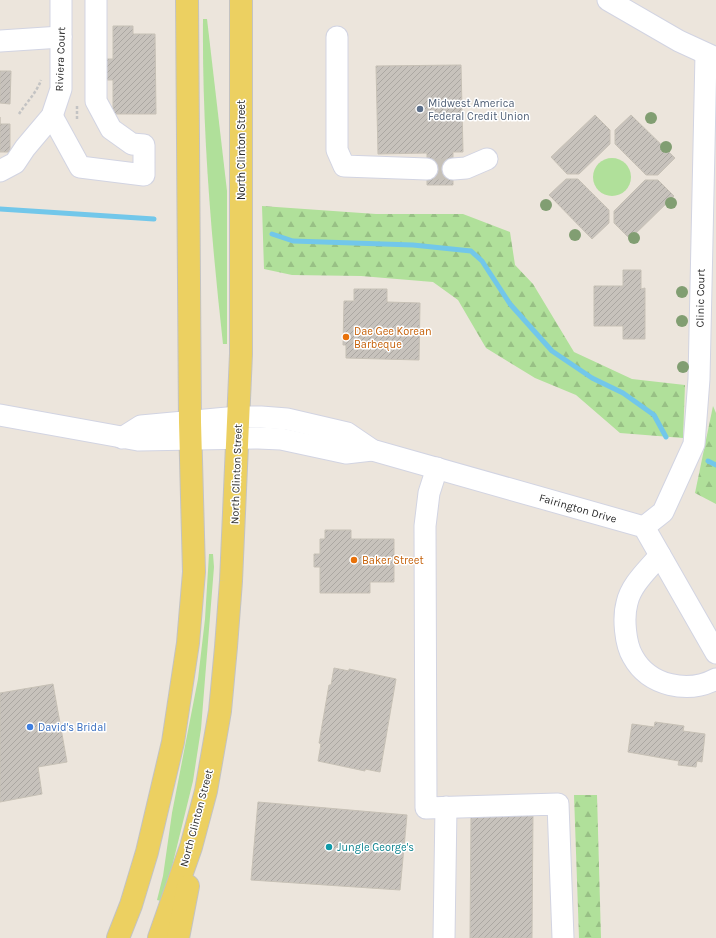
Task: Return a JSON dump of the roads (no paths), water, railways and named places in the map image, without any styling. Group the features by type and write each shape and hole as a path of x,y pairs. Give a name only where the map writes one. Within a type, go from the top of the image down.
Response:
{"main road":[{"path":"118,938 131,905 147,852 173,742 188,643 194,572 190,431 187,0"},
{"name":"North Clinton Street","path":"159,938 191,847 206,791 220,711 232,581 241,354 241,0"},
{"path":"178,938 187,899 191,847"}],"street":[{"name":"Riviera Court","path":"52,116 61,89 61,0"},
{"path":"0,171 15,163 25,148 52,116 80,167 144,175 144,145 132,144 111,129 96,101 96,0"},
{"path":"608,0 679,41 711,56"},
{"path":"0,41 61,37"},
{"path":"337,37 337,150 344,166 427,169"},
{"name":"Clinic Court","path":"644,526 663,512 694,444 695,438 711,56"},
{"path":"452,169 466,168 487,159"},
{"name":"Fairington Drive","path":"0,415 122,438 141,426 190,431 238,428 287,419 348,433 372,450 644,526"},
{"path":"437,468 429,493 425,526 426,808 558,804 563,938"},
{"path":"644,526 716,653"},
{"path":"660,555 636,583 627,602 625,629 632,656 645,673 666,684 689,688 716,679"},
{"path":"444,938 446,807"}],"waterway":[{"path":"0,209 154,219"},
{"path":"272,234 293,241 413,245 471,251 482,261 510,304 552,351 592,378 623,393 654,415 666,437"},
{"path":"708,461 716,465"}],"tunnel":[{"path":"427,169 453,169"}],"place":[{"name":"Midwest America Federal Credit Union","path":"420,109"},
{"name":"Dae Gee Korean Barbeque","path":"346,337"},
{"name":"Baker Street","path":"354,560"},
{"name":"David's Bridal","path":"30,727"},
{"name":"Jungle George's","path":"329,847"}]}
